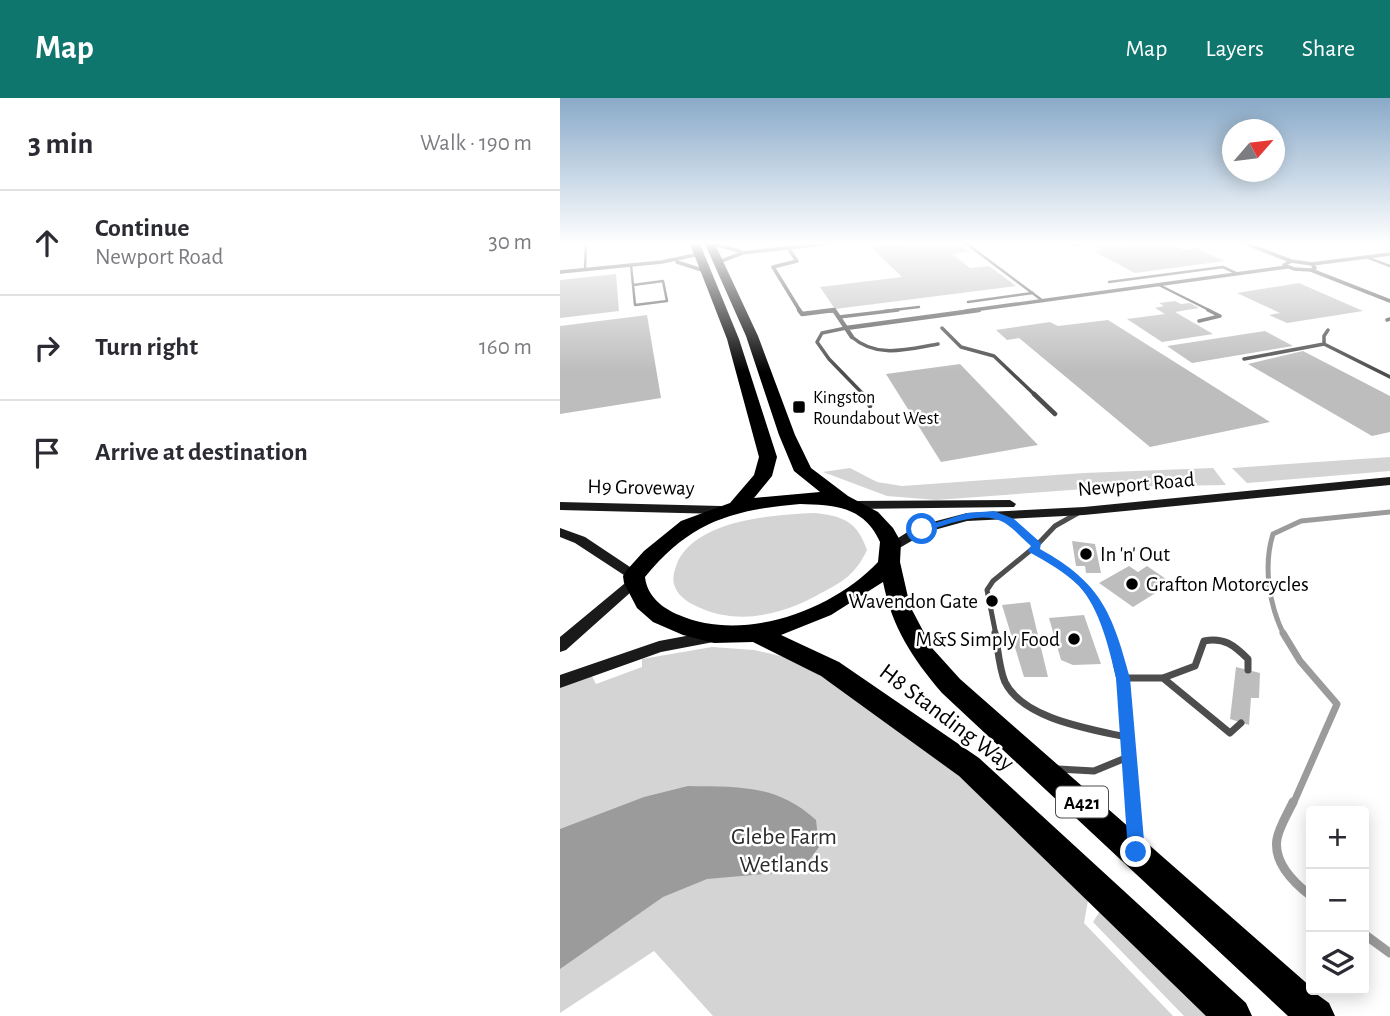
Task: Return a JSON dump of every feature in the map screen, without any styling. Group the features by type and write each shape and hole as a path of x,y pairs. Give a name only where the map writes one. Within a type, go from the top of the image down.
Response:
{"highway":[{"path":"719,287 768,457 763,475 729,507"},
{"path":"724,287 752,336 790,443 803,471 846,502"},
{"path":"846,502 800,498 729,507 692,523 656,548 634,579 642,599 654,613 682,628 723,635 760,635 805,620 859,591 890,555"},
{"name":"H8 Standing Way","path":"846,502 874,518 886,531 899,606 922,653 951,686 1025,750 1316,1016"},
{"name":"H8 Standing Way","path":"760,635 830,669 969,767 1233,1016"}],"street":[{"path":"785,287 802,314 834,310 852,337"},
{"path":"845,327 1146,287"},
{"path":"1358,287 1390,301"},
{"name":"Newport Road","path":"890,555 922,529 967,517 1084,511 1390,481"},
{"path":"846,502 929,506 1246,495"},
{"name":"H9 Groveway","path":"563,506 729,507"},
{"path":"560,532 580,540 634,579 560,646"},
{"path":"560,682 659,647 723,635"}],"lane":[{"path":"633,287 635,305 667,301 664,287"},
{"path":"1025,287 1043,301"},
{"path":"1163,287 1220,316 1199,321"},
{"path":"968,302 1033,293"},
{"path":"839,317 919,307"},
{"path":"845,327 822,333 817,342 835,366 860,386 870,406"},
{"path":"942,328 961,347 994,356 1055,414"},
{"path":"1324,344 1324,336 1328,330"},
{"path":"852,337 863,347 877,351 938,344"},
{"path":"1244,359 1324,344 1390,377"},
{"path":"1084,511 1063,519 1049,530 1035,547 993,581 987,590 1005,682 1020,699 1041,713 1075,726 1126,737"},
{"path":"994,514 1010,522 1035,547 1084,584 1098,606 1116,651 1123,678 1136,852"},
{"path":"1123,678 1163,678 1195,666 1204,641 1212,638 1230,641 1248,659 1248,670"},
{"path":"1163,678 1230,733 1241,723"},
{"path":"1025,750 1057,769 1084,774 1109,768 1128,757"}],"green space":[{"path":"1390,457 1390,471 1247,483 1232,468"},
{"path":"850,468 877,482 902,486 1084,473 1213,468 1226,485 1112,487 936,500 887,496 823,472"},
{"path":"814,513 848,522 859,532 867,550 851,574 830,589 783,610 738,617 708,611 694,605 676,590 673,577 678,561 688,547 702,536 739,522 779,515"},
{"name":"Glebe Farm Wetlands","path":"712,647 754,650 793,659 862,702 951,769 1089,895 1084,923 1173,1016 713,1016 654,951 560,1013 560,686 591,674 596,684 642,667 642,659"},
{"path":"1102,908 1214,1016 1184,1016 1093,922"}],"shaded area":[{"path":"688,786 756,790 786,800 816,820 819,847 805,866 777,873 707,879 663,897 560,969 560,829 644,797"}],"building":[{"path":"560,287 617,287 619,311 560,318"},
{"path":"821,287 1009,287 835,309"},
{"path":"1275,287 1308,287 1363,311 1287,323 1269,315 1280,313 1237,293"},
{"path":"1175,301 1181,304 1190,303 1199,308 1175,312 1213,334 1162,342 1127,319 1165,314 1155,308 1164,306 1159,303"},
{"path":"647,315 661,398 560,414 560,326"},
{"path":"1108,320 1270,422 1150,447 1019,338 1007,340 996,330 1050,322 1058,326"},
{"path":"1265,331 1293,346 1192,363 1167,346"},
{"path":"1303,351 1390,396 1390,432 1372,436 1248,364"},
{"path":"960,364 1038,445 941,462 886,374"},
{"path":"1072,541 1095,544 1101,573 1086,573 1085,566 1076,566"},
{"path":"1129,566 1138,572 1147,566 1166,579 1156,585 1162,589 1133,607 1099,583"},
{"path":"1030,602 1048,677 1024,677 1002,605"},
{"name":"M&S Simply Food","path":"1084,615 1101,664 1073,665 1061,660 1049,618"},
{"path":"1236,667 1260,673 1259,698 1251,698 1249,725 1230,719"}],"waterway":[{"path":"1284,634 1269,585 1268,559 1273,534 1301,521 1390,512"},
{"path":"1284,634 1300,661 1337,704 1293,804"},
{"path":"1293,802 1277,839 1278,856 1286,872 1306,892"},
{"path":"1369,938 1390,953"}],"place":[{"name":"Kingston Roundabout West","path":"799,407"},
{"name":"In 'n' Out","path":"1086,554"},
{"name":"Grafton Motorcycles","path":"1132,584"},
{"name":"Wavendon Gate","path":"992,601"},
{"name":"M&S Simply Food","path":"1074,639"}],"route":[{"path":"922,529 967,517 994,514 1023,532 1037,545 1033,550 1062,566 1084,584 1098,606 1116,651 1123,678 1136,852"}]}
